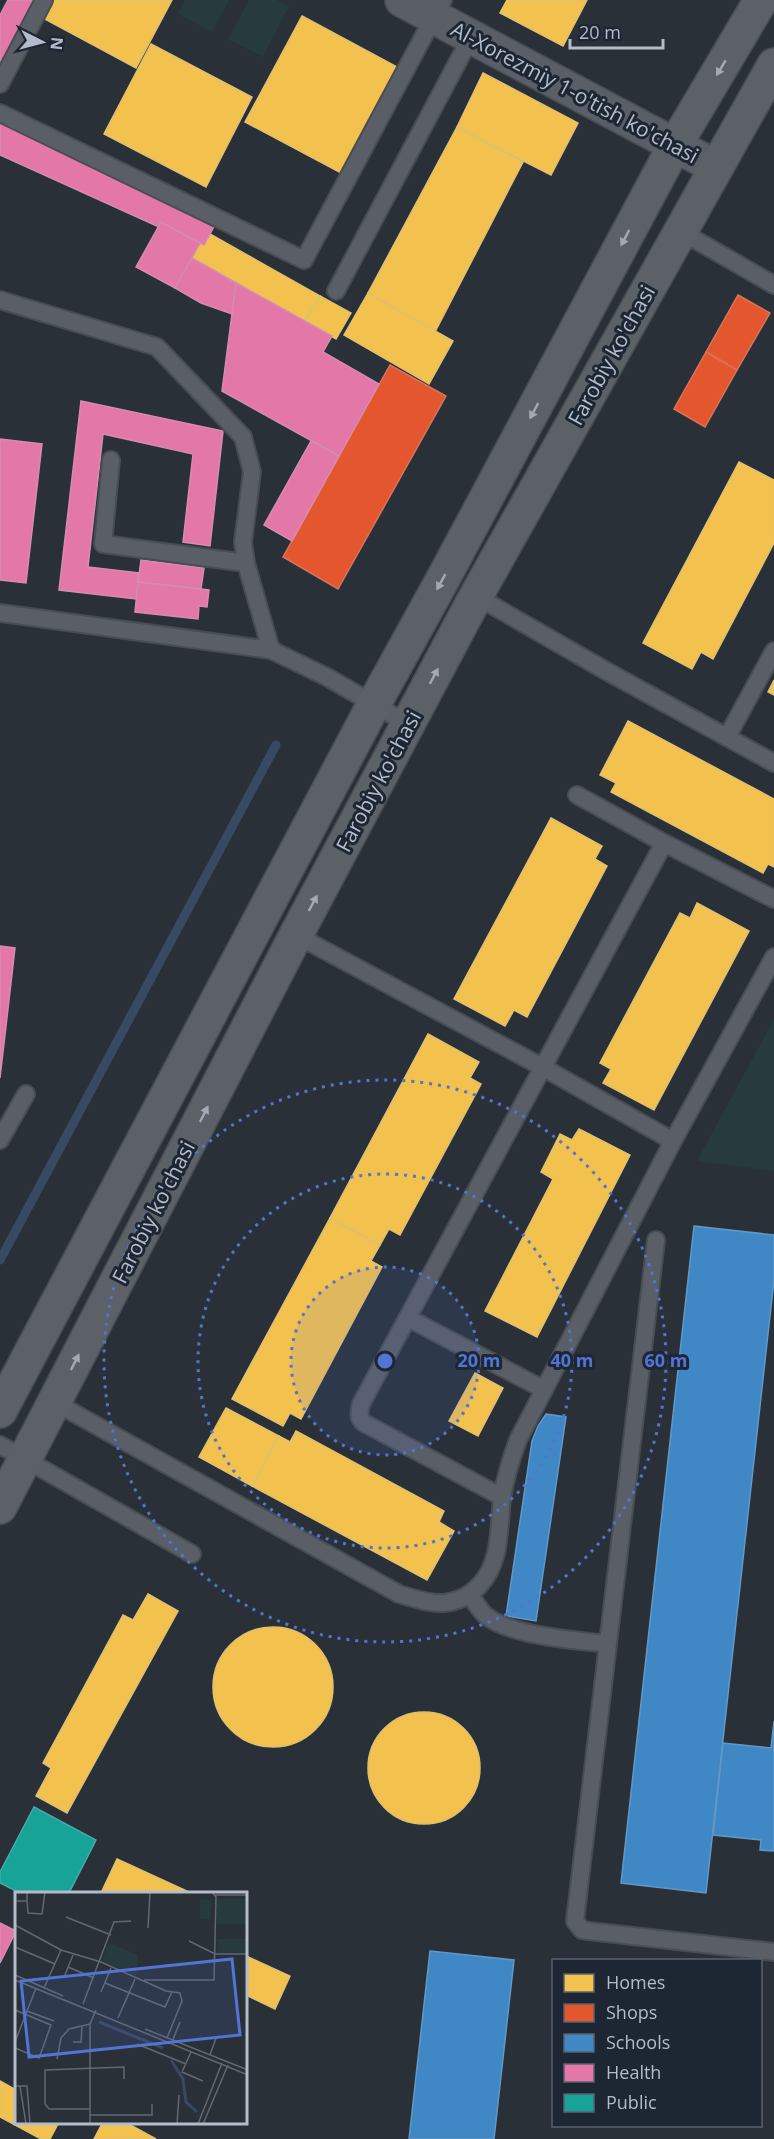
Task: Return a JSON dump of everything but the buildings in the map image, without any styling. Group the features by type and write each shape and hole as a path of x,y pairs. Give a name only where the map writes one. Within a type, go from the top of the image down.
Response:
{"main road":[{"name":"Farobiy ko'chasi","path":"0,1411 374,704 675,145 761,0"},
{"name":"Farobiy ko'chasi","path":"0,1507 13,1452 54,1402 296,935 476,596 774,65"}],"street":[{"name":"Al-Xorezmiy 1-o'tish ko'chasi","path":"402,0 439,9 471,37 716,167"}],"lane":[{"path":"0,84 44,0"},
{"path":"0,113 304,260 439,9"},
{"path":"336,291 471,37"},
{"path":"680,231 774,285"},
{"path":"0,300 157,347 243,437 252,472 243,542 246,563 271,650"},
{"path":"111,460 102,532 103,544 246,563"},
{"path":"476,596 774,763"},
{"path":"0,613 271,650 408,724"},
{"path":"727,737 774,651"},
{"path":"577,795 664,843 774,899"},
{"path":"502,1497 360,1420 361,1404 664,843"},
{"path":"296,935 544,1068 673,1141"},
{"path":"54,1402 399,1594 444,1603 470,1595 483,1582 496,1554 502,1497 518,1440 673,1141 774,957"},
{"path":"0,1140 26,1094"},
{"path":"656,1240 575,1921 582,1930 589,1932 774,1952"},
{"path":"408,1318 543,1389"},
{"path":"13,1452 192,1554"},
{"path":"470,1595 485,1615 503,1625 534,1635 608,1644"}],"green space":[{"path":"185,0 229,0 212,32 178,14"},
{"path":"249,0 277,0 289,6 263,57 228,39"},
{"path":"774,1019 774,1171 697,1161"}],"waterway":[{"path":"0,1260 276,745"}]}
